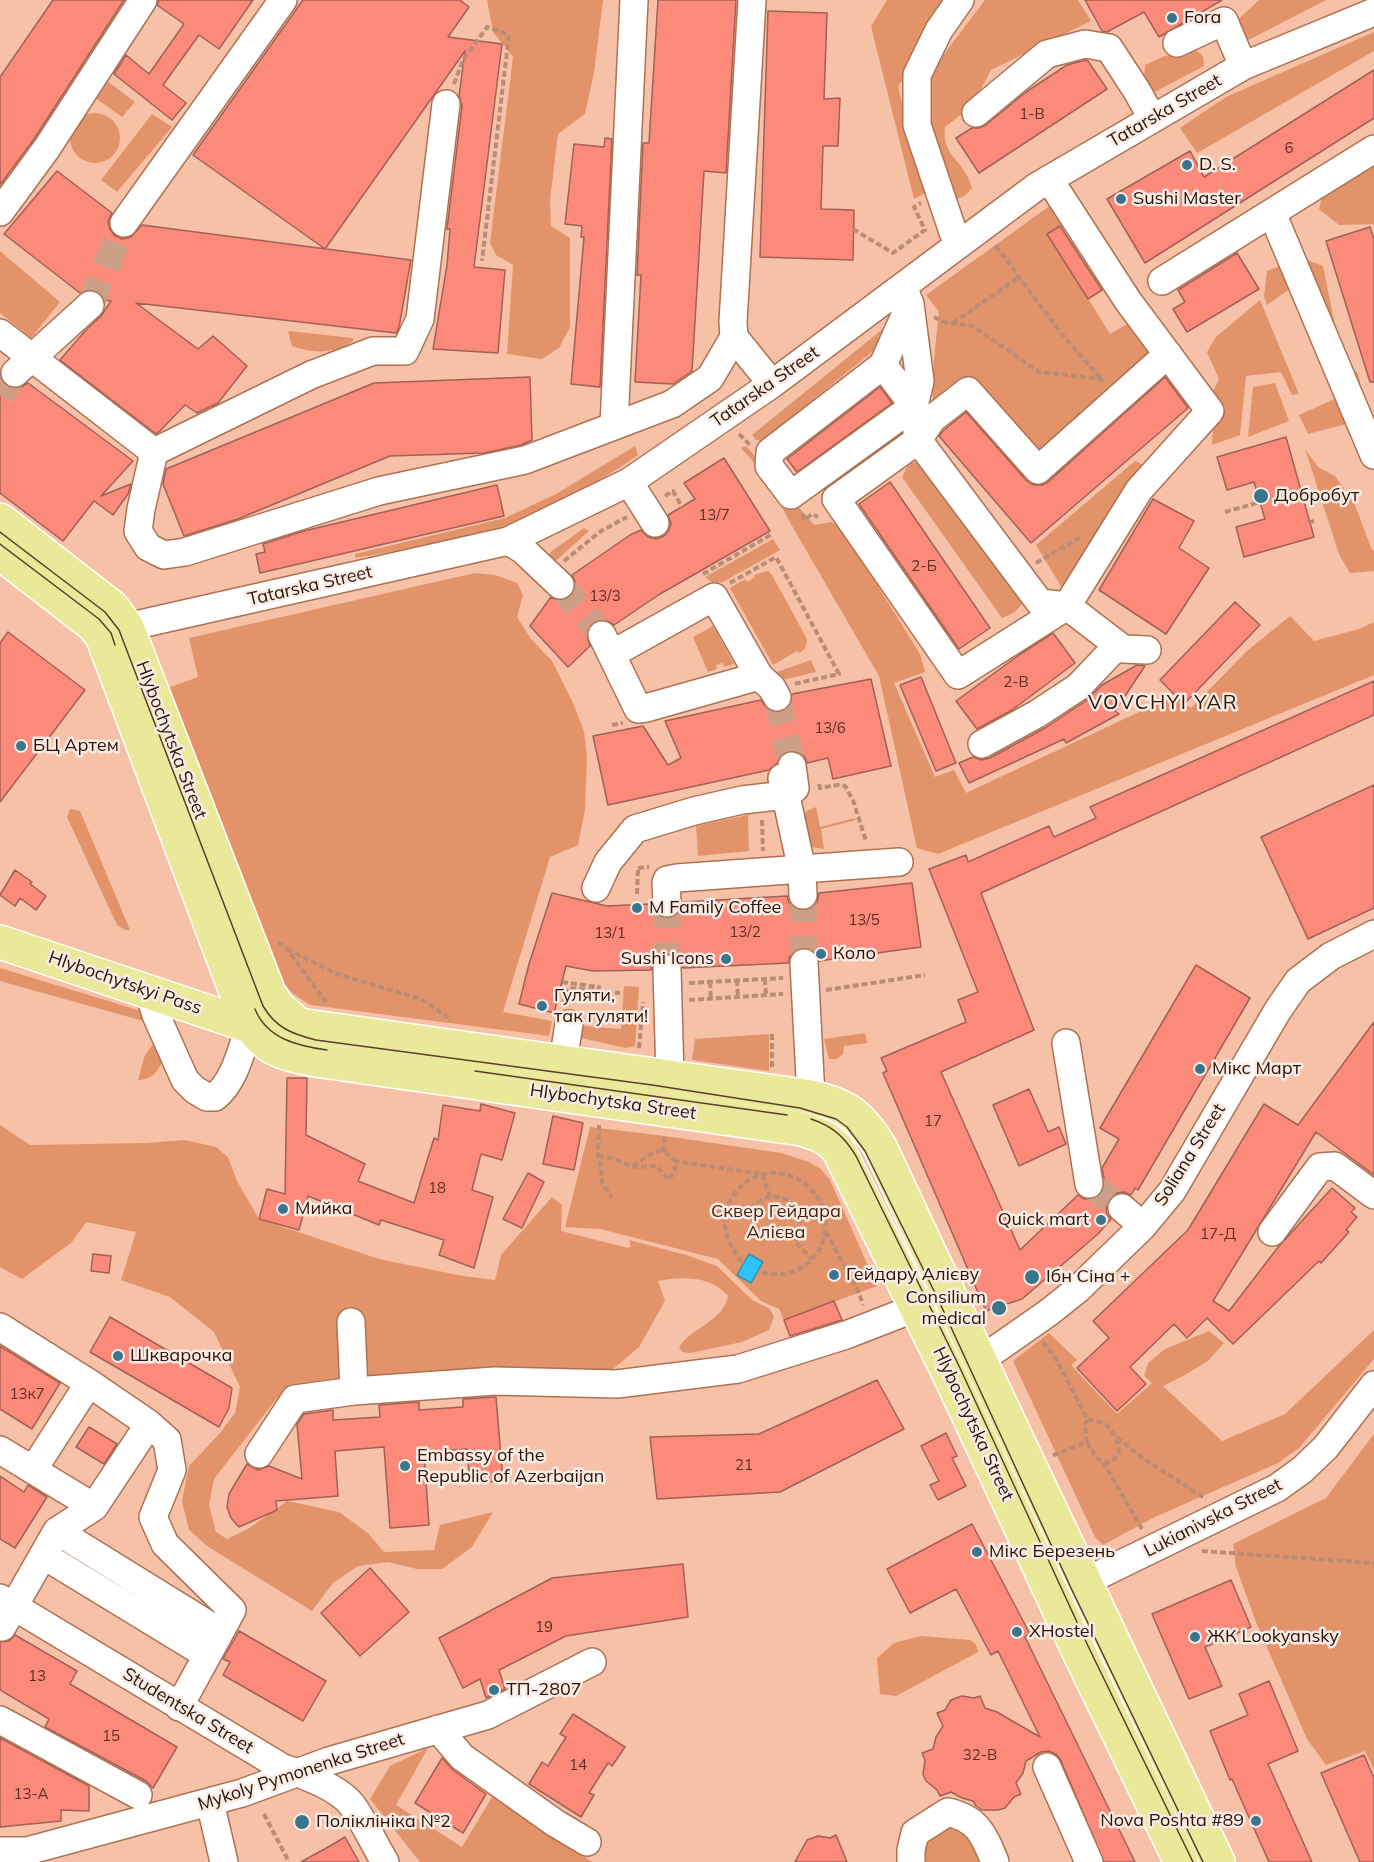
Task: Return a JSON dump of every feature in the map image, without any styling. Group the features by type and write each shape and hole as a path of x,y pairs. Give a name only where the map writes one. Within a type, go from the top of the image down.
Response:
{"main road":[{"name":"Hlybochytska Street","path":"0,520 112,606 115,632 250,1026 271,1047 284,1054 315,1060 789,1127 817,1133 830,1140 838,1149 949,1374 1181,1862"},
{"name":"Hlybochytska Street","path":"0,553 93,624 115,632 269,993 288,1016 563,1062 811,1097 833,1102 858,1116 880,1147 1218,1862"},
{"name":"Hlybochytskyi Pass","path":"0,942 250,1026"},
{"path":"250,1026 288,1016"}],"street":[{"path":"0,212 47,148 143,0"},
{"path":"124,223 283,0"},
{"path":"614,425 634,0"},
{"path":"154,453 138,531 148,547 164,555 185,552 379,491 525,460 672,404 710,378 734,337 752,0"},
{"path":"960,0 939,30 917,75 917,125 952,232 961,243"},
{"name":"Tatarska Street","path":"115,632 508,541 629,482 772,384 907,296 961,243 1050,179 1243,66 1374,12"},
{"path":"1177,43 1224,21 1243,66"},
{"path":"976,112 1047,54 1085,44 1109,48 1152,118"},
{"path":"154,453 311,375 374,351 405,351 420,319 446,104"},
{"path":"1162,281 1374,149"},
{"path":"1050,179 1128,301 1168,354 1210,411 1139,490 1067,606 958,675 836,499 918,440 932,418 968,391 1038,470 1109,390 1168,354"},
{"path":"1272,213 1374,454"},
{"path":"907,296 883,364 770,452 769,465 790,495 914,406"},
{"path":"907,296 920,381 914,406 918,440 1040,603 1067,606 1123,649 1147,650"},
{"path":"24,366 90,305"},
{"path":"0,333 24,366 154,453"},
{"path":"734,337 772,384"},
{"path":"883,364 914,406"},
{"path":"629,482 649,515"},
{"path":"508,541 560,575"},
{"path":"759,676 638,709 607,644 714,597 759,676 772,688 783,691"},
{"path":"982,744 1037,714 1078,687 1118,645"},
{"path":"786,767 786,795 802,883"},
{"path":"596,888 608,862 635,829 694,811 742,800 786,795"},
{"path":"668,903 667,880 802,883 899,862"},
{"name":"Soliana Street","path":"949,1374 995,1350 1022,1332 1077,1290 1143,1226 1172,1191 1278,1010 1298,981 1331,957 1374,934"},
{"path":"804,978 811,1097"},
{"path":"670,1077 672,985"},
{"path":"148,990 156,1015 185,1080 207,1097 215,1097 223,1091 231,1078 250,1026"},
{"path":"563,1062 569,1024"},
{"path":"1066,1043 1089,1184"},
{"path":"1272,1232 1320,1167 1335,1166 1374,1195"},
{"path":"1122,1208 1143,1226"},
{"path":"259,1454 295,1399 354,1390 495,1381 617,1384 738,1369 846,1335 949,1295"},
{"path":"351,1322 354,1390"},
{"path":"0,1326 89,1383 149,1424 167,1440 172,1470 153,1517 165,1544 232,1610 179,1707"},
{"path":"33,1470 89,1383"},
{"name":"Lukianivska Street","path":"1054,1597 1277,1488 1302,1470 1326,1447 1374,1385"},
{"path":"5,1610 57,1531 94,1507 149,1424"},
{"path":"0,1450 94,1507"},
{"path":"57,1531 213,1643"},
{"path":"43,1555 213,1643"},
{"name":"Studentska Street","path":"5,1610 283,1768 299,1773 335,1791 351,1804 385,1862"},
{"name":"Mykoly Pymonenka Street","path":"0,1851 27,1851 210,1802 329,1761 488,1715 592,1662"},
{"path":"0,1720 138,1795"},
{"path":"438,1729 462,1756 555,1823 587,1842"},
{"path":"1047,1767 1089,1862"},
{"path":"210,1802 224,1862"},
{"path":"911,1862 910,1850 915,1833 948,1812 961,1815 983,1832 995,1862"}],"path":[{"path":"446,104 464,60 487,27 509,35 482,261"},
{"path":"854,229 893,253 925,230 914,207"},
{"path":"983,227 1018,278 1109,390"},
{"path":"952,323 1018,278"},
{"path":"907,296 944,322 973,326 1039,372 1109,390"},
{"path":"673,491 682,507"},
{"path":"1225,512 1260,502"},
{"path":"805,520 812,514"},
{"path":"560,575 601,531 649,515"},
{"path":"1019,573 1087,533"},
{"path":"697,578 772,534"},
{"path":"723,587 776,557 839,674 783,691"},
{"path":"618,724 619,730"},
{"path":"818,780 820,788 845,786 853,800 868,847"},
{"path":"637,894 638,868"},
{"path":"270,937 287,949 337,974 421,999 459,1024"},
{"path":"287,949 328,1005"},
{"path":"672,985 737,980 925,975"},
{"path":"672,985 711,999 766,995 804,978"},
{"path":"765,979 766,995"},
{"path":"737,980 738,997"},
{"path":"562,982 599,987 598,991"},
{"path":"710,982 711,999"},
{"path":"772,1034 772,1074"},
{"path":"600,1122 598,1156 602,1183 612,1197"},
{"path":"663,1152 665,1136"},
{"path":"633,1167 648,1154 663,1152 675,1161 762,1174 787,1174 803,1180 817,1194 825,1212 826,1232 819,1251 804,1266 783,1274 761,1273"},
{"path":"598,1156 612,1158 633,1167 657,1166 668,1180 675,1172 675,1161"},
{"path":"762,1174 770,1197"},
{"path":"742,1262 729,1244 724,1223 726,1209 739,1187 762,1174"},
{"path":"726,1209 748,1213 760,1199 779,1197 788,1200 795,1207 801,1220 800,1233 795,1242 812,1259"},
{"path":"801,1220 825,1212"},
{"path":"826,1232 859,1293"},
{"path":"1037,1334 1056,1359 1088,1420"},
{"path":"1088,1420 1107,1425 1115,1436 1144,1459 1206,1499"},
{"path":"1088,1420 1085,1424 1087,1442 1103,1462 1142,1529"},
{"path":"1103,1462 1114,1460 1118,1454 1119,1448 1115,1436"},
{"path":"1045,1458 1087,1442"},
{"path":"1201,1551 1374,1563"},
{"path":"264,1814 289,1862"}],"green space":[{"path":"487,0 603,0 594,73 585,114 558,134 550,200 551,226 570,238 570,327 559,348 542,359 507,354 513,265 496,255 490,243 513,57 493,32"},
{"path":"887,0 942,0 910,70 898,86 915,158 929,191 914,199 871,26"},
{"path":"985,0 1078,0 1091,21 991,70 972,106 945,127 948,148 967,176 972,188 963,197 951,198 927,119 929,74"},
{"path":"1259,0 1326,0 1233,48 1230,27"},
{"path":"1374,32 1374,51 1197,153 1180,128 1226,97"},
{"path":"1196,50 1203,56 1204,66 1149,95 1144,82 1145,65 1165,56"},
{"path":"107,81 135,102 122,117 94,97"},
{"path":"90,113 100,113 113,120 120,133 120,143 113,156 100,163 90,163 81,159 74,152 70,143 70,133 74,124 81,117"},
{"path":"152,114 172,127 117,192 101,180"},
{"path":"1374,161 1374,224 1339,225 1319,209 1324,189"},
{"path":"1055,202 1067,222 1048,234 1110,334 1129,323 1158,356 1033,464 968,391 932,419 934,359 939,312 926,295"},
{"path":"0,251 60,302 31,338 0,313"},
{"path":"1302,258 1323,266 1340,350 1349,369 1357,372 1360,381 1354,422 1308,434 1299,415 1339,397 1294,286 1267,305 1264,297 1267,271"},
{"path":"1260,300 1299,394 1292,395 1281,372 1246,376 1240,435 1212,445 1214,414 1209,400 1219,379 1207,352 1216,337"},
{"path":"895,319 877,348 762,441 756,440 752,435"},
{"path":"288,331 353,338 353,341 332,350 308,350 292,346"},
{"path":"1275,383 1289,421 1248,437 1253,387"},
{"path":"635,446 638,455 600,480 535,514 469,537 355,558 355,554 505,518 556,494"},
{"path":"746,446 814,525 831,522 840,525 920,654 925,672 894,683 935,777 954,770 966,793 1139,712 1166,693 1191,708 1247,651 1290,616 1314,641 1359,629 1374,622 1374,675 938,854 917,848 879,676 788,519 766,476 741,448"},
{"path":"1305,449 1318,467 1335,476 1355,505 1372,550 1374,550 1374,571 1350,573 1339,554"},
{"path":"1135,461 1144,465 1065,593 1036,545"},
{"path":"921,462 1024,600 1012,613 1002,618 902,477 909,463"},
{"path":"584,528 589,531 558,559 554,561 551,559 549,555 552,551"},
{"path":"773,539 780,550 723,582 713,583 705,577"},
{"path":"768,571 807,639 803,651 799,653 797,651 773,665 730,588 745,579 747,582 755,577 754,575"},
{"path":"475,573 495,575 517,583 523,595 517,617 531,639 552,661 584,731 587,757 585,810 578,845 550,857 503,1012 552,1021 549,1036 311,1005 291,992 277,972 168,688 198,677 189,638"},
{"path":"713,626 734,664 724,667 722,663 716,665 717,669 708,672 693,637"},
{"path":"811,660 816,672 778,681 775,676 777,672"},
{"path":"816,807 820,827 855,818 856,820 821,829 824,849 808,844 800,821 805,812"},
{"path":"70,809 80,811 130,930 117,925 67,817"},
{"path":"748,815 749,851 698,856 696,826"},
{"path":"0,968 141,1011 147,1022 0,981"},
{"path":"624,986 639,987 635,1046 626,1048 572,1036 573,1025 621,1029"},
{"path":"865,1033 867,1043 844,1046 843,1054 837,1059 829,1059 824,1039"},
{"path":"769,1034 769,1071 692,1060 695,1039"},
{"path":"156,1040 162,1062 153,1075 138,1080 145,1055"},
{"path":"0,1125 30,1145 185,1140 216,1147 228,1157 237,1181 259,1219 379,1259 463,1276 495,1280 501,1255 552,1197 562,1205 561,1231 628,1248 631,1246 629,1240 717,1266 752,1300 770,1309 774,1317 769,1330 742,1342 690,1353 682,1352 679,1347 691,1334 720,1312 728,1296 721,1289 705,1281 686,1278 667,1279 658,1281 665,1301 639,1347 613,1369 497,1371 285,1394 277,1398 214,1479 209,1505 216,1532 227,1539 248,1529 287,1501 339,1512 368,1533 384,1552 434,1550 440,1525 493,1512 472,1547 442,1569 417,1569 388,1562 358,1566 333,1583 312,1611 207,1546 189,1530 182,1501 189,1466 235,1413 240,1387 214,1332 170,1297 121,1280 136,1232 86,1222 72,1242 22,1279 0,1267"},
{"name":"Сквер Гейдара Алієва","path":"590,1127 781,1153 809,1162 821,1169 830,1180 877,1286 784,1320 779,1309 761,1301 718,1259 600,1229 565,1227"},
{"path":"1374,1330 1374,1359 1299,1448 1278,1463 1157,1516 1103,1545 1095,1537 1013,1361 1049,1333 1077,1360 1071,1365 1117,1414 1152,1383 1144,1376 1148,1363 1165,1349 1209,1331 1224,1343 1208,1361 1163,1386 1222,1441 1285,1414"},
{"path":"1374,1434 1374,1770 1365,1751 1326,1765 1307,1739 1256,1622 1236,1567 1233,1544 1326,1498"},
{"path":"921,1636 970,1640 976,1644 978,1652 896,1696 880,1694 877,1658 894,1643"},
{"path":"428,1748 396,1805 462,1847 494,1794 592,1862 420,1862 370,1799 390,1766"},
{"path":"959,1824 987,1862 918,1862 928,1831"}],"water":[{"path":"749,1254 763,1262 751,1283 737,1275"}],"building":[{"path":"53,0 124,0 34,139 0,185 0,77"},
{"path":"159,0 253,0 219,49 199,35 163,85 186,103 172,120 114,74 126,55 149,74 184,24 157,5"},
{"path":"303,0 460,0 469,7 448,37 502,44 474,267 505,270 498,353 433,349 447,265 450,229 447,229 462,106 459,96 465,51 325,249 193,155"},
{"path":"658,0 736,0 726,173 704,171 692,371 673,384 635,382 641,275 637,275 643,143 649,143"},
{"path":"1085,0 1222,0 1159,37 1144,12 1107,32 1102,31"},
{"path":"768,11 827,13 824,99 840,98 838,146 823,146 821,209 854,210 853,260 760,257"},
{"path":"1086,60 1107,89 979,173 956,138 972,128 986,125 1026,92 1067,65"},
{"path":"1374,70 1374,118 1145,263 1107,199 1190,151 1204,177"},
{"path":"605,138 612,139 600,387 571,384 584,237 581,237 582,226 565,224 574,144 604,147"},
{"path":"57,171 112,213 108,221 110,229 114,235 122,239 131,237 142,225 411,260 399,327 396,333 136,303 198,349 213,336 247,366 218,403 197,413 185,405 156,434 60,360 101,316 111,301 105,300 94,290 80,293 4,234"},
{"path":"1060,226 1102,290 1088,299 1047,234"},
{"path":"1370,227 1374,239 1374,382 1370,382 1326,241"},
{"path":"1237,253 1259,289 1187,332 1173,309 1185,302 1178,290"},
{"path":"0,377 4,384 11,388 19,388 28,383 133,461 101,496 131,484 128,494 113,515 94,501 63,541 0,493"},
{"path":"530,377 532,440 521,445 484,453 390,456 238,519 184,536 163,484 166,469 374,383"},
{"path":"1165,377 1188,408 1031,543 939,436 966,412 1026,480 1034,485 1042,485"},
{"path":"880,387 892,403 797,472 787,459"},
{"path":"1286,437 1314,537 1244,557 1236,527 1265,519 1254,482 1227,490 1217,457"},
{"path":"724,458 770,531 660,594 614,625 604,619 595,621 586,633 590,646 568,667 530,626 551,597 564,600 571,596 575,588 572,575 630,535 641,530 648,537 656,539 664,536 671,523 668,515 695,499 684,483"},
{"path":"890,482 990,628 959,649 859,504"},
{"path":"497,485 504,516 260,573 256,554 265,552 263,544 304,531"},
{"path":"1153,499 1194,521 1179,548 1209,568 1166,634 1099,590"},
{"path":"1235,602 1260,625 1184,704 1160,680"},
{"name":"БЦ Артем","path":"8,632 85,690 0,802 0,643"},
{"path":"1053,633 1075,663 1012,710 977,729 956,701"},
{"path":"1137,665 1145,666 1115,711 1119,714 1066,743 1064,739 969,783 959,763 973,757 981,760 990,758 1045,728 1087,700 1102,685"},
{"path":"921,677 956,763 936,771 900,685"},
{"path":"871,679 891,766 833,779 828,758 807,763 804,756 790,750 782,754 769,770 608,805 593,736 643,726 668,765 681,758 665,721 761,700 768,710 777,713 790,706 792,694"},
{"path":"1374,681 1374,715 981,893 1034,1030 941,1072 1020,1250 1078,1195 1084,1199 1092,1199 1099,1196 1103,1190 1105,1182 1102,1168 1119,1139 1100,1128 1196,965 1250,998 1138,1190 1135,1188 1131,1195 1124,1192 1110,1197 1106,1206 1107,1214 1111,1219 1098,1234 1022,1299 986,1311 883,1073 887,1071 881,1058 966,1022 958,1000 978,992 929,869 966,855 968,862 1049,826 1054,837 1096,818 1090,807"},
{"path":"1374,785 1374,908 1308,939 1261,837"},
{"path":"15,870 46,896 36,910 20,898 15,906 0,895"},
{"path":"912,883 921,947 819,961 812,949 803,947 795,950 788,963 683,968 675,955 667,953 658,956 651,970 593,971 566,966 554,1013 519,1004 529,964 552,893 607,906 651,904 654,912 667,919 676,916 683,902 787,896 789,903 795,909 804,911 811,909 817,903 819,893"},
{"path":"1374,1022 1374,1175 1316,1132 1213,1301 1229,1311 1279,1246 1332,1188 1355,1208 1351,1212 1357,1217 1346,1230 1349,1232 1321,1263 1319,1261 1233,1344 1207,1318 1187,1338 1174,1324 1130,1367 1146,1384 1117,1411 1077,1368 1109,1338 1093,1321 1188,1230 1264,1104 1298,1125"},
{"path":"287,1078 307,1078 306,1135 365,1164 358,1181 414,1203 434,1138 438,1140 443,1105 480,1111 481,1104 515,1113 502,1160 481,1154 472,1190 493,1197 474,1268 439,1255 444,1240 381,1220 379,1225 308,1196 299,1230 259,1219 267,1189 285,1194"},
{"path":"1029,1089 1048,1132 1059,1127 1066,1144 1019,1166 993,1105"},
{"path":"553,1116 583,1123 574,1170 543,1164"},
{"path":"528,1173 544,1182 522,1228 503,1219"},
{"path":"93,1254 111,1256 109,1273 91,1271"},
{"path":"834,1301 842,1320 790,1336 784,1320"},
{"path":"110,1317 232,1388 229,1408 219,1427 90,1352"},
{"path":"0,1346 60,1383 32,1429 0,1409"},
{"path":"877,1380 904,1429 780,1492 657,1499 650,1437 759,1434"},
{"name":"Embassy of the Republic of Azerbaijan","path":"496,1397 503,1481 470,1483 467,1449 424,1452 429,1525 390,1528 384,1447 335,1451 338,1496 276,1501 277,1510 239,1527 231,1518 227,1507 229,1494 247,1464 258,1470 269,1466 302,1479 297,1424 304,1414 333,1410 333,1420 380,1417 379,1405 419,1402 419,1410 463,1407 463,1399"},
{"path":"89,1427 117,1444 104,1464 76,1447"},
{"path":"946,1433 957,1456 952,1458 966,1486 938,1500 930,1485 939,1481 921,1446"},
{"path":"0,1476 24,1492 28,1485 47,1497 15,1548 0,1539"},
{"path":"972,1524 1030,1634 1025,1637 1135,1862 1104,1862 1061,1761 1057,1755 1049,1751 1041,1752 1026,1761 1023,1773 1016,1783 1021,1794 1014,1797 1005,1808 998,1810 982,1810 973,1801 951,1792 940,1796 937,1790 926,1781 923,1774 925,1760 922,1753 933,1749 936,1737 943,1726 937,1713 945,1710 951,1700 956,1698 980,1696 985,1708 997,1712 1040,1737 998,1651 991,1655 956,1589 910,1613 887,1569"},
{"path":"683,1564 688,1617 566,1636 499,1670 505,1689 486,1698 480,1679 463,1688 439,1638 552,1578"},
{"path":"370,1568 409,1612 360,1656 321,1613"},
{"name":"ЖК Lookyansky","path":"1231,1580 1251,1627 1205,1647 1222,1686 1189,1699 1152,1614"},
{"path":"239,1631 326,1681 303,1721 223,1675 230,1662 223,1659"},
{"path":"15,1635 77,1671 70,1684 177,1747 153,1788 146,1781 45,1727 49,1719 0,1690 0,1642 9,1641"},
{"path":"1269,1681 1298,1751 1268,1764 1312,1862 1269,1862 1232,1779 1230,1780 1210,1731 1248,1715 1239,1694"},
{"path":"573,1714 625,1747 612,1766 608,1763 589,1793 594,1795 581,1817 529,1784 542,1762 548,1766 566,1737 560,1734"},
{"path":"0,1738 89,1786 89,1811 61,1810 61,1821 0,1827"},
{"path":"1364,1755 1374,1778 1374,1862 1360,1862 1321,1773"},
{"path":"442,1758 453,1770 486,1794 463,1833 415,1803"},
{"path":"836,1835 847,1862 795,1862 807,1840 818,1836 830,1838"},
{"path":"345,1837 359,1862 301,1862 330,1846"}],"tunnel":[{"path":"90,305 124,223"},
{"path":"0,395 15,373"},
{"path":"560,585 602,635"},
{"path":"777,697 792,766"},
{"path":"803,895 804,963"},
{"path":"667,903 667,969"},
{"path":"1089,1184 1122,1208"}],"tram line":[{"path":"0,532 105,612 119,630 263,1006 279,1025 316,1040 652,1085 800,1108 836,1119 847,1127 865,1151 938,1299 1071,1588 1203,1862"},
{"path":"0,544 99,619 111,633 115,645"},
{"path":"255,1009 267,1028 275,1034 295,1043 327,1050"},
{"path":"475,1071 787,1115"},
{"path":"811,1119 837,1133 856,1156 960,1368 1088,1646 1193,1862"}],"place":[{"name":"Fora","path":"1172,18"},
{"name":"D. S.","path":"1187,165"},
{"name":"Sushi Master","path":"1121,199"},
{"name":"Добробут","path":"1261,496"},
{"name":"БЦ Артем","path":"21,746"},
{"name":"M Family Coffee","path":"637,908"},
{"name":"Коло","path":"821,954"},
{"name":"Sushi Icons","path":"726,959"},
{"name":"Гуляти, так гуляти!","path":"542,1006"},
{"name":"Мікс Март","path":"1200,1069"},
{"name":"Мийка","path":"283,1209"},
{"name":"Quick mart","path":"1101,1220"},
{"name":"Гейдару Алієву","path":"834,1275"},
{"name":"Ібн Сіна +","path":"1032,1277"},
{"name":"Consilium medical","path":"999,1308"},
{"name":"Шкварочка","path":"118,1356"},
{"name":"Embassy of the Republic of Azerbaijan","path":"405,1466"},
{"name":"Мікс Березень","path":"977,1552"},
{"name":"XHostel","path":"1017,1632"},
{"name":"ЖК Lookyansky","path":"1195,1637"},
{"name":"ТП-2807","path":"494,1690"},
{"name":"Nova Poshta #89","path":"1256,1821"},
{"name":"Поліклініка №2","path":"302,1822"}],"district":[{"name":"VOVCHYI YAR","path":"1163,703"}]}
